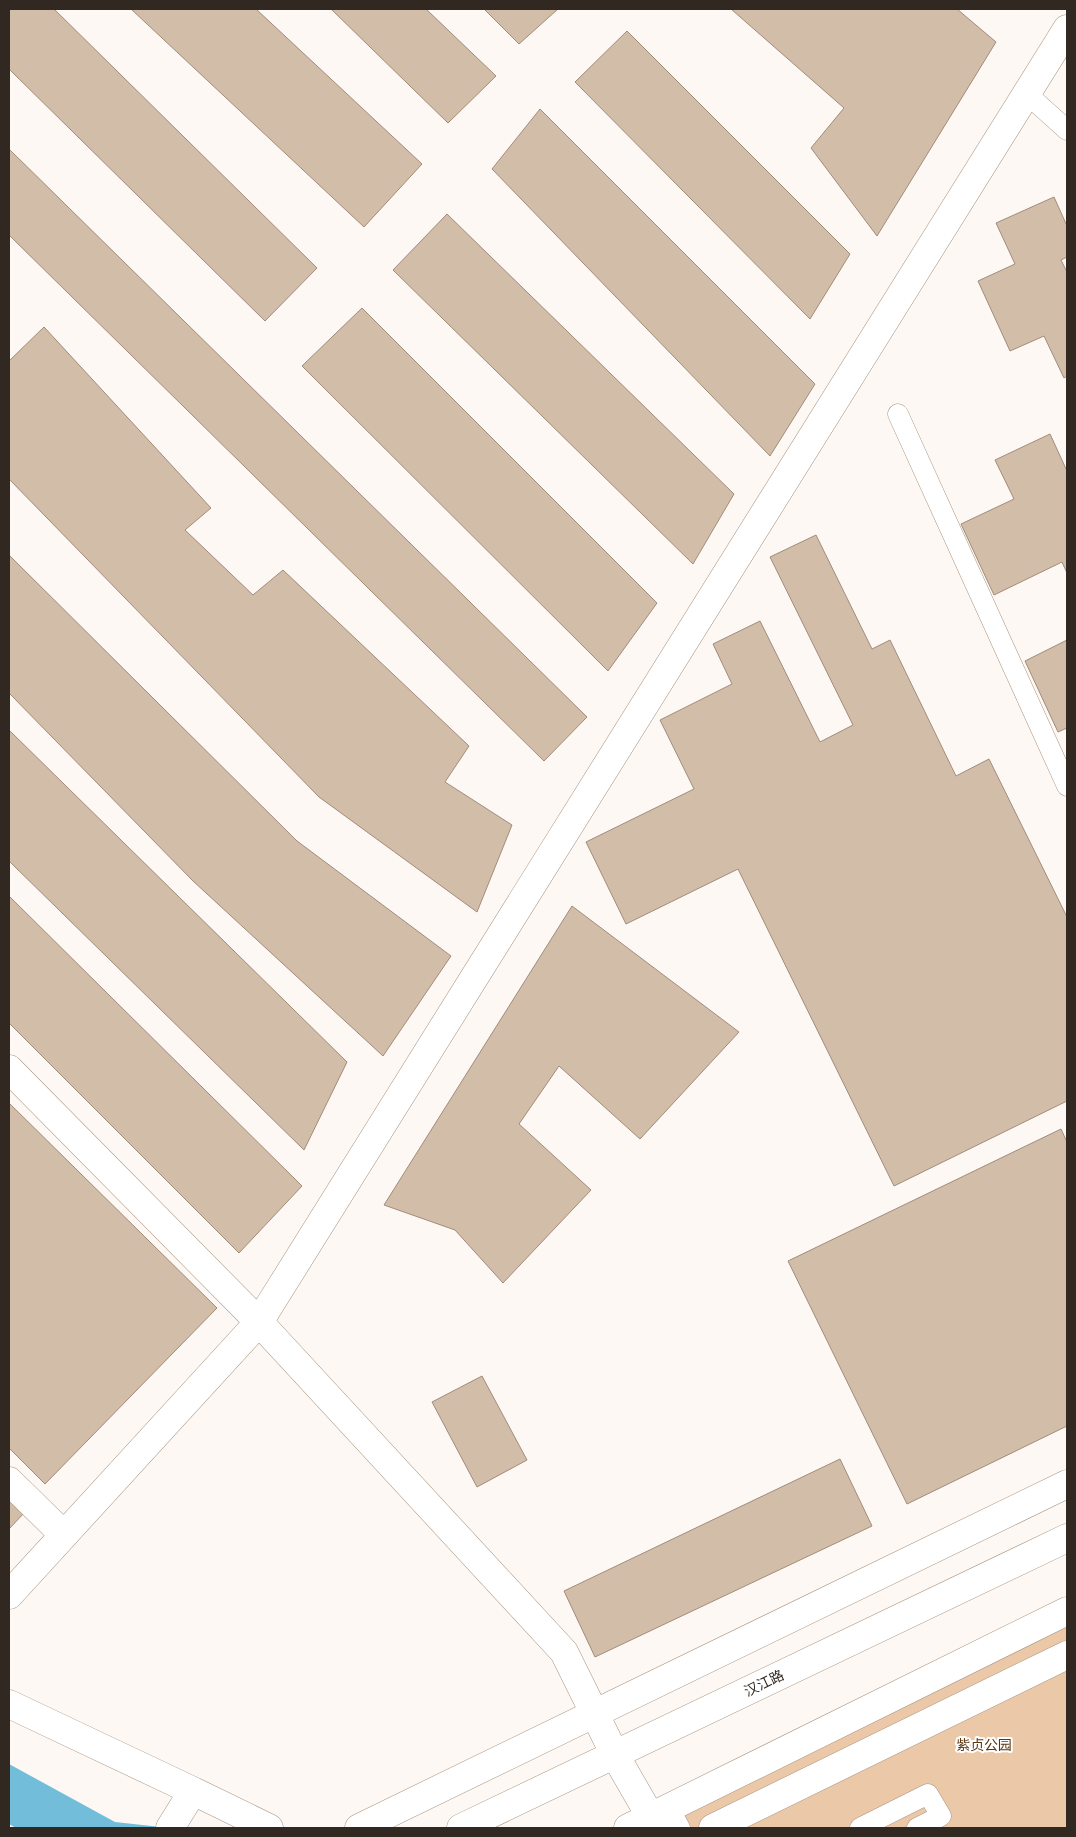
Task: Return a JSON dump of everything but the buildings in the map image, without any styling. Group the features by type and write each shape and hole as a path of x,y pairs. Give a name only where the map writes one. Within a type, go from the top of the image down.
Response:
{"street":[{"path":"9,1595 259,1322 1067,29"},
{"path":"9,1069 259,1322 564,1652 615,1755 657,1822 1067,1611"},
{"path":"9,1481 64,1535"},
{"path":"359,1828 594,1712 1067,1484"},
{"name":"汉江路","path":"462,1828 1067,1538"},
{"path":"713,1828 1067,1655"},
{"path":"9,1704 269,1828"},
{"path":"173,1824 193,1791"}],"lane":[{"path":"1027,94 1067,130"},
{"path":"898,414 1067,786"},
{"path":"860,1828 928,1794 941,1816 917,1828"}],"green space":[{"name":"紫贞公园","path":"1067,1613 1067,1828 629,1828"}],"water":[{"path":"9,1764 115,1822 170,1828 16,1828 9,1824"}]}
